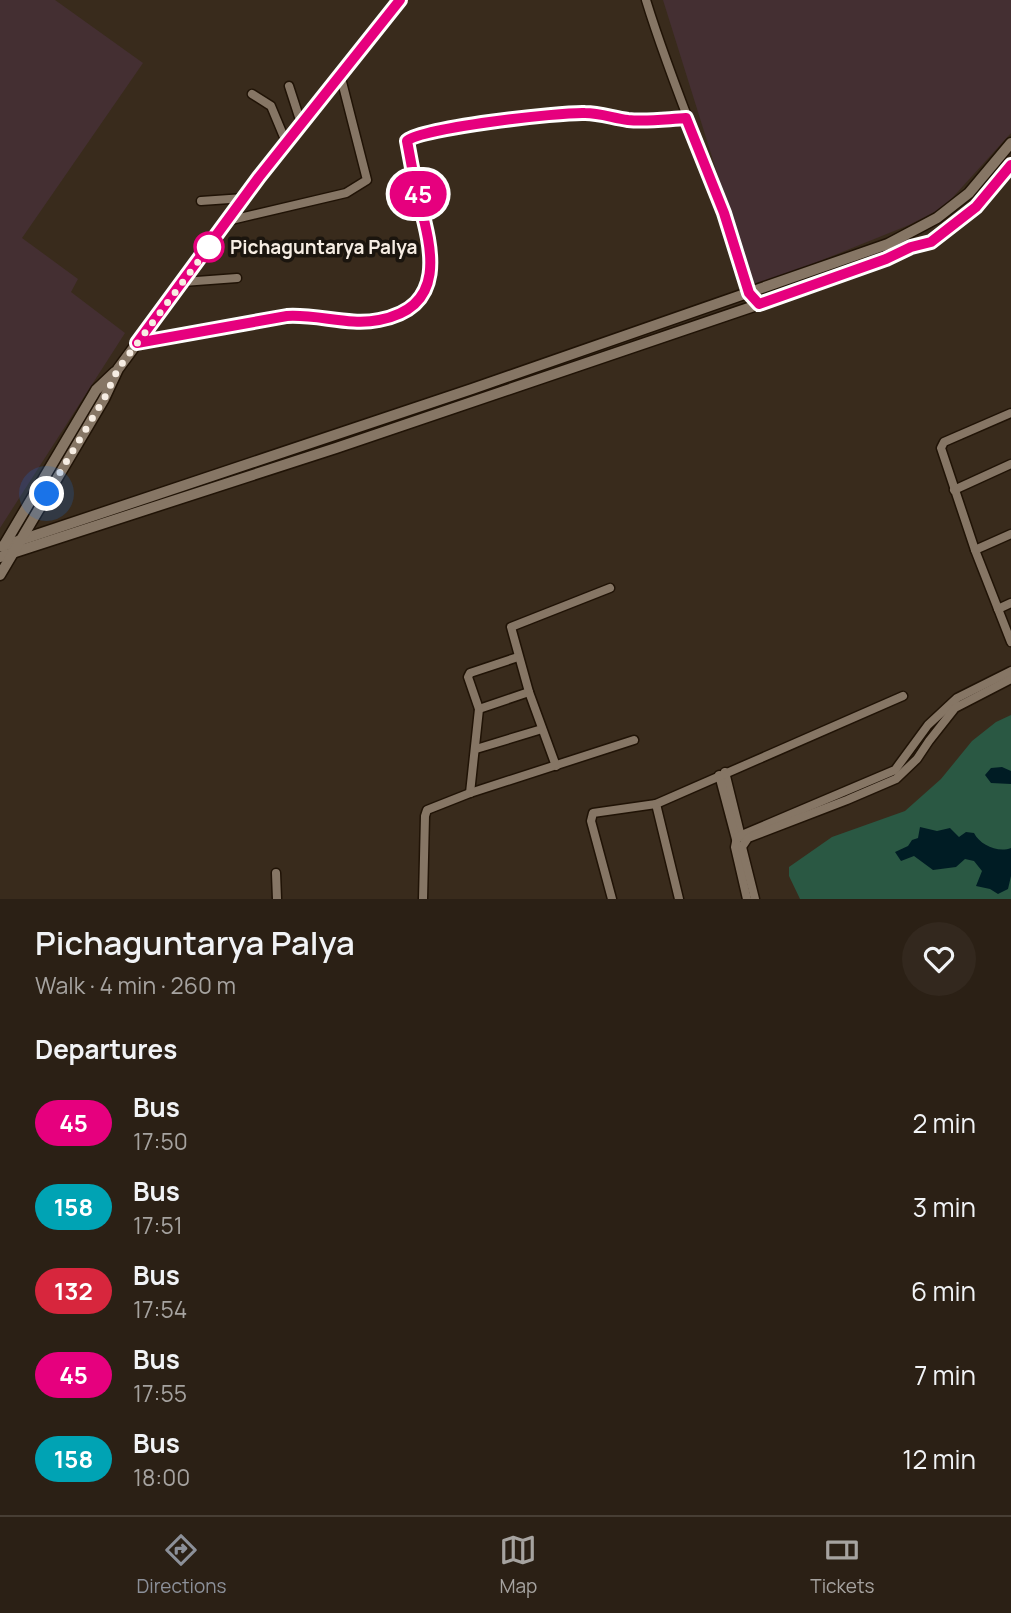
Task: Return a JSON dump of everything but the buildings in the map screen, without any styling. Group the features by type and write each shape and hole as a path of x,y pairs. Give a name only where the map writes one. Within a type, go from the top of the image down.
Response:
{"street":[{"path":"1,552 96,390 118,369 286,142 400,0"},
{"path":"646,0 686,118 724,213 749,293 759,304"},
{"path":"228,221 346,193 367,180 340,74"},
{"path":"289,86 301,123"},
{"path":"252,94 271,106 286,142"},
{"path":"137,343 306,314 362,322 380,320 411,308 419,301 425,288 432,259 407,141 411,137 445,129 571,113 594,113 646,121 686,118"},
{"path":"1,552 19,541 460,393 888,244 937,218 969,194 1011,143"},
{"path":"1,552 13,553 349,443 759,304 931,242 976,207 1011,165"},
{"path":"201,201 244,198"},
{"path":"183,282 237,278"},
{"path":"0,575 104,399 118,369"},
{"path":"1011,413 941,445 975,550 1011,642"},
{"path":"954,489 1011,464"},
{"path":"975,550 1011,534"},
{"path":"556,766 517,657 510,632 512,625 610,588"},
{"path":"998,609 1011,603"},
{"path":"470,793 478,709 468,680 469,675 517,657"},
{"path":"747,899 735,847 740,841 895,770 928,724 957,698 1011,671"},
{"path":"740,841 896,779 917,760 955,708 1011,679"},
{"path":"478,709 529,692"},
{"path":"611,899 591,817 593,813 656,804 904,695"},
{"path":"476,749 542,729"},
{"path":"423,899 427,810 470,793 634,740"},
{"path":"722,774 755,899"},
{"path":"656,804 679,899"},
{"path":"276,873 277,899"}],"shaded area":[{"path":"0,0 55,0 143,63 22,238 78,279 71,292 125,333 0,528"},
{"path":"663,0 1011,0 1011,133 944,207 909,225 753,288"}],"green space":[{"path":"1011,715 1011,899 800,899 789,876 789,867 832,837 905,811 941,779 972,741 996,722"}],"water":[{"path":"1002,767 1011,771 1011,784 991,783 985,775 991,768"},
{"path":"920,827 937,831 950,828 959,837 966,832 974,833 990,847 1011,848 1008,889 998,894 976,886 982,871 974,861 965,859 956,867 933,870 914,856 901,861 895,852 918,838"}],"bus line":[{"name":"45","path":"400,0 259,177 137,343 306,314 362,322 380,320 411,308 419,301 425,288 432,259 407,141 411,137 445,129 571,113 594,113 646,121 686,118 724,213 749,293 759,304 931,242 976,207 1011,165"}],"place":[{"name":"Pichaguntarya Palya","path":"209,247"}],"route":[{"path":"47,494 104,399 118,369 209,247"}]}
